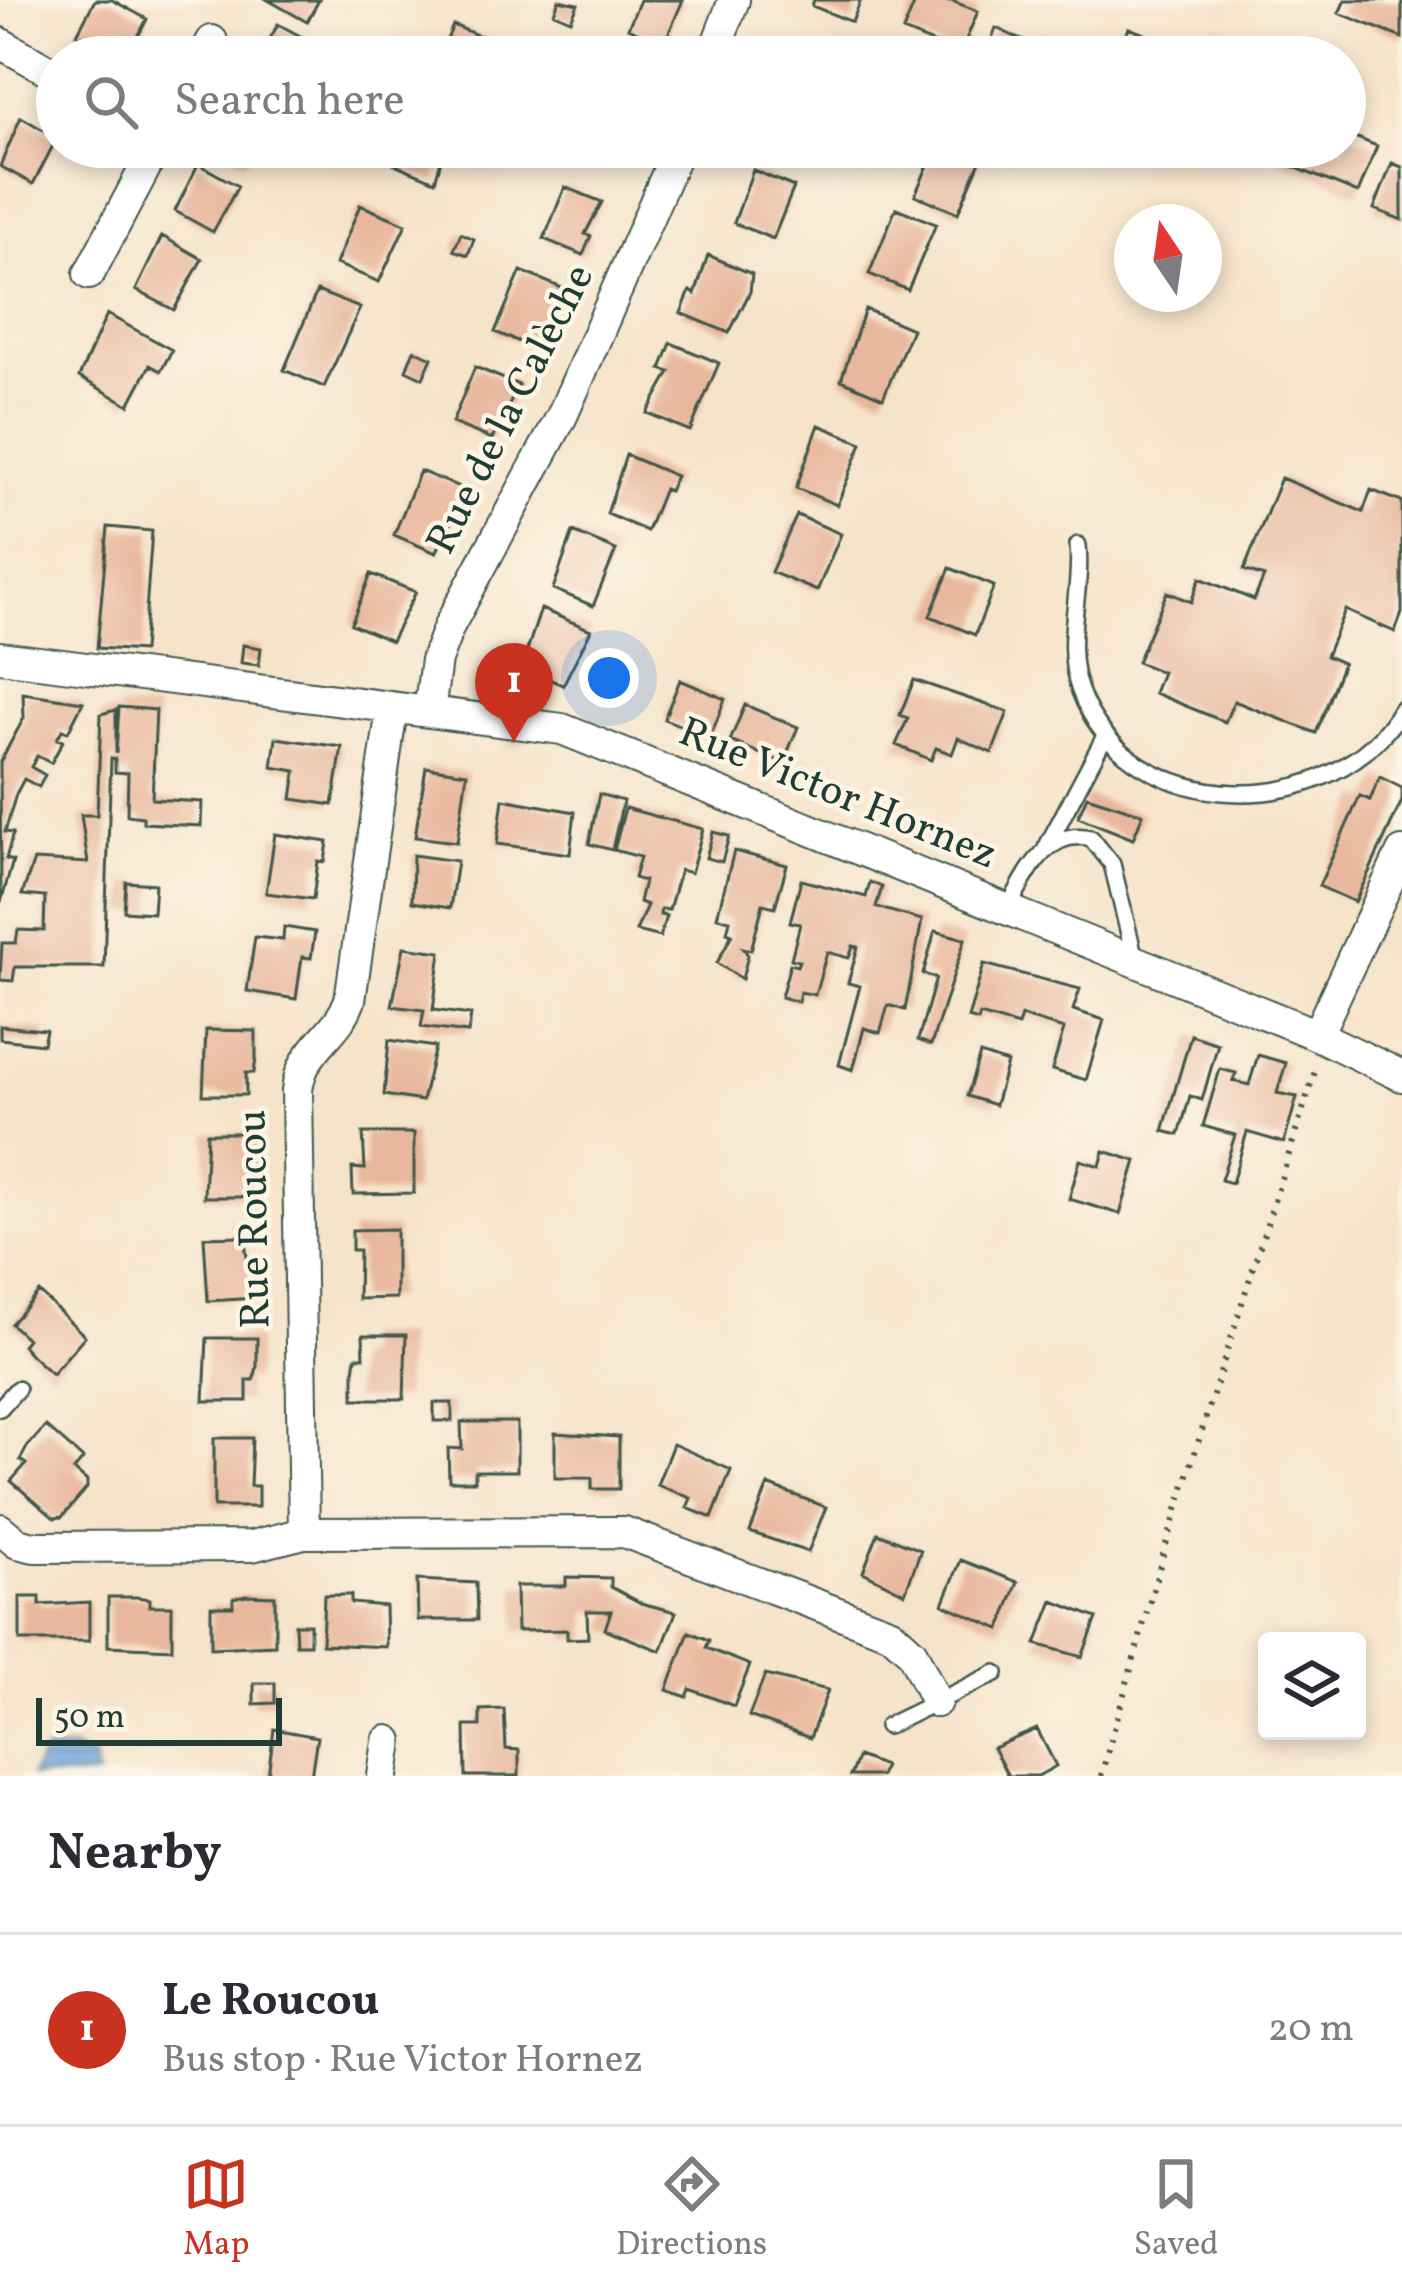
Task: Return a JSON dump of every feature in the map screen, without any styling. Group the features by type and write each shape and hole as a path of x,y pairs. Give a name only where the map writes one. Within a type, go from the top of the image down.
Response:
{"street":[{"path":"720,36 734,0"},
{"path":"0,43 36,63"},
{"path":"89,274 145,168"},
{"name":"Rue de la Calèche","path":"429,712 436,660 449,626 568,404 670,168"},
{"name":"Rue Victor Hornez","path":"0,657 530,723 578,734 1317,1035 1402,1076"},
{"name":"Rue Roucou","path":"304,1533 296,1091 308,1051 341,1020 350,1000 392,709"},
{"path":"1317,1035 1402,852"},
{"path":"0,1529 17,1543 34,1547 252,1546 304,1533 638,1535 891,1633 912,1652 937,1702"},
{"path":"383,1776 388,1741"}],"lane":[{"path":"1078,545 1073,659 1080,691 1105,736 1145,772 1202,789 1262,794 1320,781 1365,756 1402,708"},
{"path":"1007,910 1105,736"},
{"path":"1044,850 1081,836 1103,848 1118,878 1135,962"},
{"path":"0,1408 17,1389"},
{"path":"887,1726 996,1672"}],"path":[{"path":"1101,1776 1163,1551 1320,1056 1317,1035"}],"water":[{"path":"72,1749 94,1758 97,1776 31,1776 44,1751"}],"building":[{"path":"95,0 112,0 147,19 138,36 77,34"},
{"path":"268,0 319,0 307,22"},
{"path":"559,0 578,4 571,20 554,13"},
{"path":"640,0 683,0 667,36 646,36 628,28"},
{"path":"814,0 861,0 852,22 812,6"},
{"path":"916,0 952,1 978,11 968,36 915,36 903,31"},
{"path":"1345,0 1402,0 1402,38 1339,13"},
{"path":"278,24 300,36 271,36"},
{"path":"453,25 480,36 449,36"},
{"path":"1129,28 1149,36 1126,36"},
{"path":"21,117 36,126 36,168 41,168 33,184 0,166"},
{"path":"1366,142 1377,146 1358,193 1296,168 1366,168"},
{"path":"1392,163 1402,167 1402,220 1374,209"},
{"path":"196,168 205,168 238,186 213,232 175,211"},
{"path":"404,168 439,168 435,181"},
{"path":"927,168 977,168 958,213 915,195"},
{"path":"753,170 794,187 773,239 734,223"},
{"path":"565,187 602,202 585,234 591,236 583,255 544,239"},
{"path":"360,205 406,224 379,282 336,264"},
{"path":"896,208 936,224 908,290 869,274"},
{"path":"461,233 474,239 468,255 454,250"},
{"path":"162,236 202,259 174,310 136,290"},
{"path":"708,255 752,274 750,292 729,333 681,313 690,291 695,294"},
{"path":"521,271 562,288 532,347 495,332"},
{"path":"317,291 360,308 324,387 284,370"},
{"path":"865,309 912,329 883,398 841,380"},
{"path":"107,314 172,350 161,371 150,365 129,405 79,377"},
{"path":"671,343 719,363 690,431 647,413 670,372 661,369"},
{"path":"414,350 432,358 423,378 406,370"},
{"path":"475,367 519,385 492,439 452,423"},
{"path":"819,425 862,443 837,505 796,488"},
{"path":"626,455 676,476 669,491 664,489 647,531 607,514"},
{"path":"420,471 467,490 436,553 394,535"},
{"path":"1281,478 1363,512 1371,490 1402,502 1402,613 1395,632 1345,610 1326,656 1343,663 1316,733 1234,701 1225,722 1154,693 1162,672 1137,662 1167,592 1191,602 1200,578 1254,600 1264,577 1244,570"},
{"path":"797,515 841,534 817,591 771,572"},
{"path":"108,527 152,531 143,651 97,648"},
{"path":"573,532 616,550 593,606 553,589"},
{"path":"950,568 994,586 975,635 930,616"},
{"path":"371,574 416,592 391,641 351,624"},
{"path":"541,609 591,630 563,685 521,668"},
{"path":"243,645 261,648 259,665 241,663"},
{"path":"680,680 725,699 710,738 664,719"},
{"path":"914,680 1008,712 992,753 958,738 952,754 936,748 931,760 896,745 908,718 900,715"},
{"path":"23,693 83,702 68,732 62,730 57,739 63,741 51,763 37,756 31,767 45,775 39,787 24,779 16,794 5,832 13,833 6,859 13,861 1,902 0,762 24,718"},
{"path":"745,705 798,727 783,763 730,741"},
{"path":"119,707 156,710 152,799 202,802 201,826 143,823 143,817 127,815 128,773 115,772 111,758 104,967 15,967 13,981 0,980 2,943 16,943 18,930 44,931 45,897 22,895 34,860 88,863 81,815 97,815 101,714 116,710 116,754"},
{"path":"276,738 342,747 333,805 292,799 296,771 272,767"},
{"path":"426,767 467,773 457,842 415,837"},
{"path":"1380,777 1402,788 1402,801 1355,902 1319,886 1360,796 1370,800"},
{"path":"599,794 623,801 612,850 589,844"},
{"path":"1087,796 1143,814 1133,839 1078,817"},
{"path":"503,799 575,812 570,854 497,844"},
{"path":"625,808 703,829 691,873 680,870 669,910 661,909 660,915 666,916 660,937 636,931 647,905 639,902 644,881 634,878 640,857 614,850"},
{"path":"713,832 729,836 722,862 706,858"},
{"path":"275,834 328,842 325,862 318,861 313,899 266,893"},
{"path":"734,851 787,865 775,907 763,904 751,950 743,948 748,955 742,979 717,963 732,934 727,932 730,920 717,917"},
{"path":"413,855 457,861 450,908 412,902"},
{"path":"801,880 866,897 870,882 882,887 876,907 922,920 905,1010 888,1005 880,1033 864,1028 853,1070 839,1065 860,986 848,983 858,947 853,946 849,958 827,952 815,995 800,992 798,1002 781,997 790,964 797,966 799,961 791,959 800,924 790,922"},
{"path":"126,882 155,884 153,913 124,911"},
{"path":"284,927 315,932 311,958 302,957 296,999 247,991 255,937 283,940"},
{"path":"935,931 965,939 931,1045 918,1040 936,978 923,974"},
{"path":"404,947 441,952 433,1010 471,1015 468,1033 421,1027 424,1010 392,1006"},
{"path":"984,964 1080,989 1073,1010 1104,1020 1086,1080 1052,1070 1064,1029 1021,1016 1018,1026 980,1015 978,1021 968,1018"},
{"path":"0,1026 46,1030 43,1044 0,1039"},
{"path":"206,1030 256,1031 254,1073 246,1073 246,1095 203,1095"},
{"path":"1191,1035 1218,1044 1202,1100 1190,1096 1179,1135 1163,1131"},
{"path":"389,1040 435,1047 422,1101 384,1095"},
{"path":"980,1054 1007,1063 995,1105 967,1096"},
{"path":"1258,1055 1286,1063 1277,1093 1297,1097 1284,1143 1247,1132 1232,1183 1221,1180 1235,1135 1203,1126 1220,1069 1236,1073 1233,1081 1249,1085"},
{"path":"207,1133 256,1133 256,1161 254,1175 247,1175 247,1197 204,1197"},
{"path":"363,1133 414,1133 414,1193 353,1194 352,1168 365,1169"},
{"path":"1104,1151 1136,1161 1120,1214 1069,1199 1080,1160 1100,1166"},
{"path":"396,1229 396,1298 358,1299 359,1250 352,1250 352,1230"},
{"path":"244,1236 249,1271 257,1271 257,1298 208,1301 204,1237"},
{"path":"39,1292 85,1336 52,1374 22,1345 27,1339 11,1324"},
{"path":"363,1335 406,1335 404,1399 354,1399 356,1357 364,1357"},
{"path":"207,1338 257,1338 257,1366 254,1380 247,1380 247,1401 204,1401"},
{"path":"434,1403 452,1403 452,1421 434,1421"},
{"path":"461,1422 517,1422 517,1471 475,1471 475,1481 449,1481 448,1448 462,1449"},
{"path":"46,1426 83,1459 74,1470 87,1481 87,1488 62,1517 54,1518 11,1481 26,1464 20,1460 27,1447"},
{"path":"555,1433 619,1437 619,1489 592,1489 592,1478 555,1478"},
{"path":"214,1438 252,1438 250,1486 258,1486 258,1507 214,1507"},
{"path":"673,1444 731,1470 712,1518 687,1508 691,1498 657,1485"},
{"path":"768,1485 826,1507 808,1552 750,1532"},
{"path":"878,1533 921,1550 905,1593 863,1572"},
{"path":"961,1560 1018,1582 1000,1629 943,1604"},
{"path":"566,1577 611,1578 611,1587 641,1603 676,1612 661,1651 605,1629 611,1611 587,1611 588,1638 567,1639 567,1630 517,1631 516,1586 566,1586"},
{"path":"417,1580 476,1583 477,1620 418,1620"},
{"path":"324,1595 351,1595 351,1603 385,1606 386,1647 322,1644"},
{"path":"275,1596 275,1645 211,1648 211,1606 233,1606 233,1598"},
{"path":"20,1597 40,1597 40,1605 89,1602 89,1641 20,1641"},
{"path":"108,1597 136,1597 150,1599 150,1606 172,1606 172,1649 108,1646"},
{"path":"1053,1601 1097,1618 1082,1657 1036,1644"},
{"path":"295,1624 310,1624 310,1644 296,1644"},
{"path":"689,1632 709,1640 706,1648 750,1665 734,1706 690,1689 687,1697 667,1690"},
{"path":"765,1675 828,1690 810,1738 749,1716"},
{"path":"254,1683 275,1683 275,1703 254,1704"},
{"path":"504,1709 506,1749 519,1750 519,1776 466,1776 465,1726 480,1726 480,1710"},
{"path":"274,1729 317,1737 311,1776 268,1776"},
{"path":"1037,1729 1056,1766 1038,1776 1008,1776 993,1748"},
{"path":"858,1756 884,1766 880,1776 850,1776"}],"place":[{"name":"Le Roucou","path":"514,742"}]}
